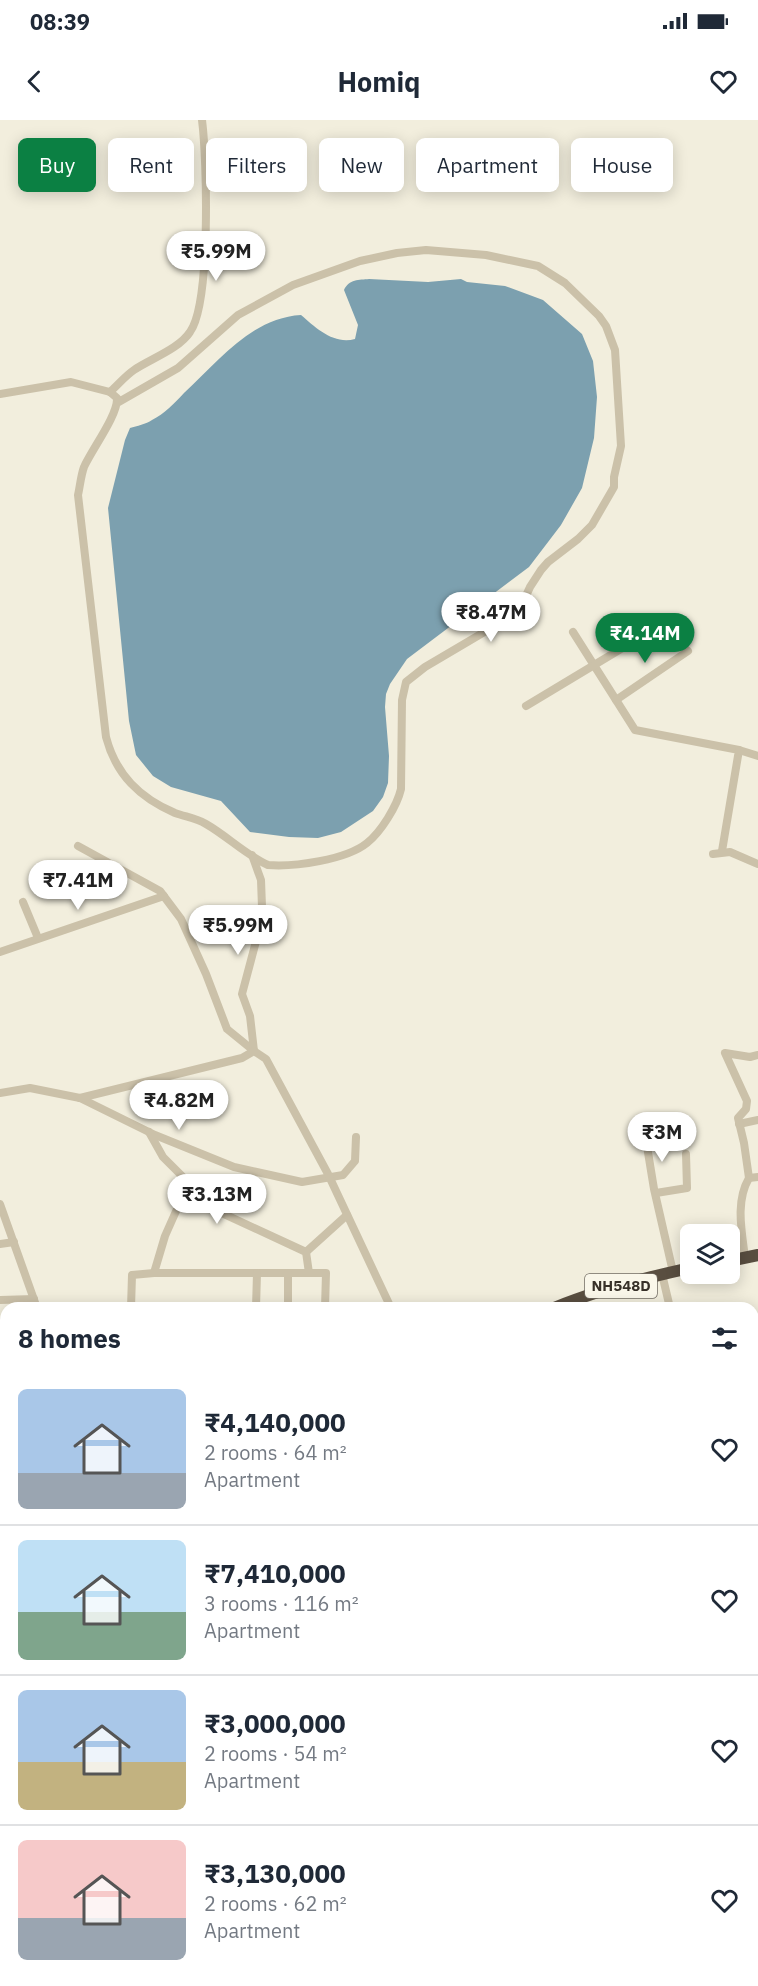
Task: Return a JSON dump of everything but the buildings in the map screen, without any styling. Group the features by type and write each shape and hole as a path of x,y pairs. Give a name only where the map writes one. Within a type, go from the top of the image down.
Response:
{"highway":[{"name":"NH548D","path":"569,1302 680,1270"}],"street":[{"path":"110,392 132,372 189,334 197,319 203,282 206,175 202,120"},
{"path":"0,394 71,382 115,395 117,403 113,416 83,470 78,495 106,737 110,754 125,779 142,795 176,813 202,822 268,865 308,863 355,850 366,844 394,809 401,789 402,700 406,682 425,667 515,614 530,587 548,562 592,525 614,487 622,439 615,350 606,326 599,316 565,284 538,266 477,253 426,250 397,253 360,261 293,285 275,294 238,315 178,368 117,403"},
{"path":"573,632 635,730 739,750 758,756"},
{"path":"526,706 644,635"},
{"path":"616,700 688,651"},
{"path":"722,851 739,750"},
{"path":"78,846 160,891 181,918 227,1029 266,1059 330,1178 388,1302"},
{"path":"713,854 722,851 730,852 758,864"},
{"path":"252,855 261,880 262,907 259,930 242,994 250,1016 254,1052"},
{"path":"0,952 164,896"},
{"path":"22,902 38,938"},
{"path":"80,1098 242,1058 254,1052"},
{"path":"752,1256 741,1227 741,1200 744,1186 749,1178 738,1118 746,1109 747,1101 725,1053 750,1057 758,1055"},
{"path":"0,1093 30,1088 80,1098 149,1132 234,1167 302,1182 343,1175 355,1161 356,1137"},
{"path":"739,1124 758,1120"},
{"path":"149,1132 163,1157 185,1179 185,1196 165,1236 154,1273"},
{"path":"646,1140 668,1273 670,1302"},
{"path":"656,1193 687,1188 686,1154"},
{"path":"749,1178 758,1177"},
{"path":"185,1196 306,1252"},
{"path":"0,1204 35,1302"},
{"path":"306,1252 347,1215"},
{"path":"0,1244 14,1242"},
{"path":"306,1252 309,1273"},
{"path":"288,1273 288,1302"},
{"path":"131,1302 132,1275 326,1273 325,1302"},
{"path":"256,1302 257,1274"},
{"path":"0,1300 34,1299"}],"water":[{"path":"369,279 428,282 461,279 467,282 505,286 543,300 582,334 593,361 597,397 594,438 582,488 561,525 529,567 407,659 390,684 385,707 389,756 388,783 383,797 373,811 341,832 318,838 250,832 221,801 171,787 153,776 136,755 129,721 108,508 130,428 156,418 237,343 267,324 301,315 326,334 340,340 355,339 358,325 344,290 351,282"}]}
